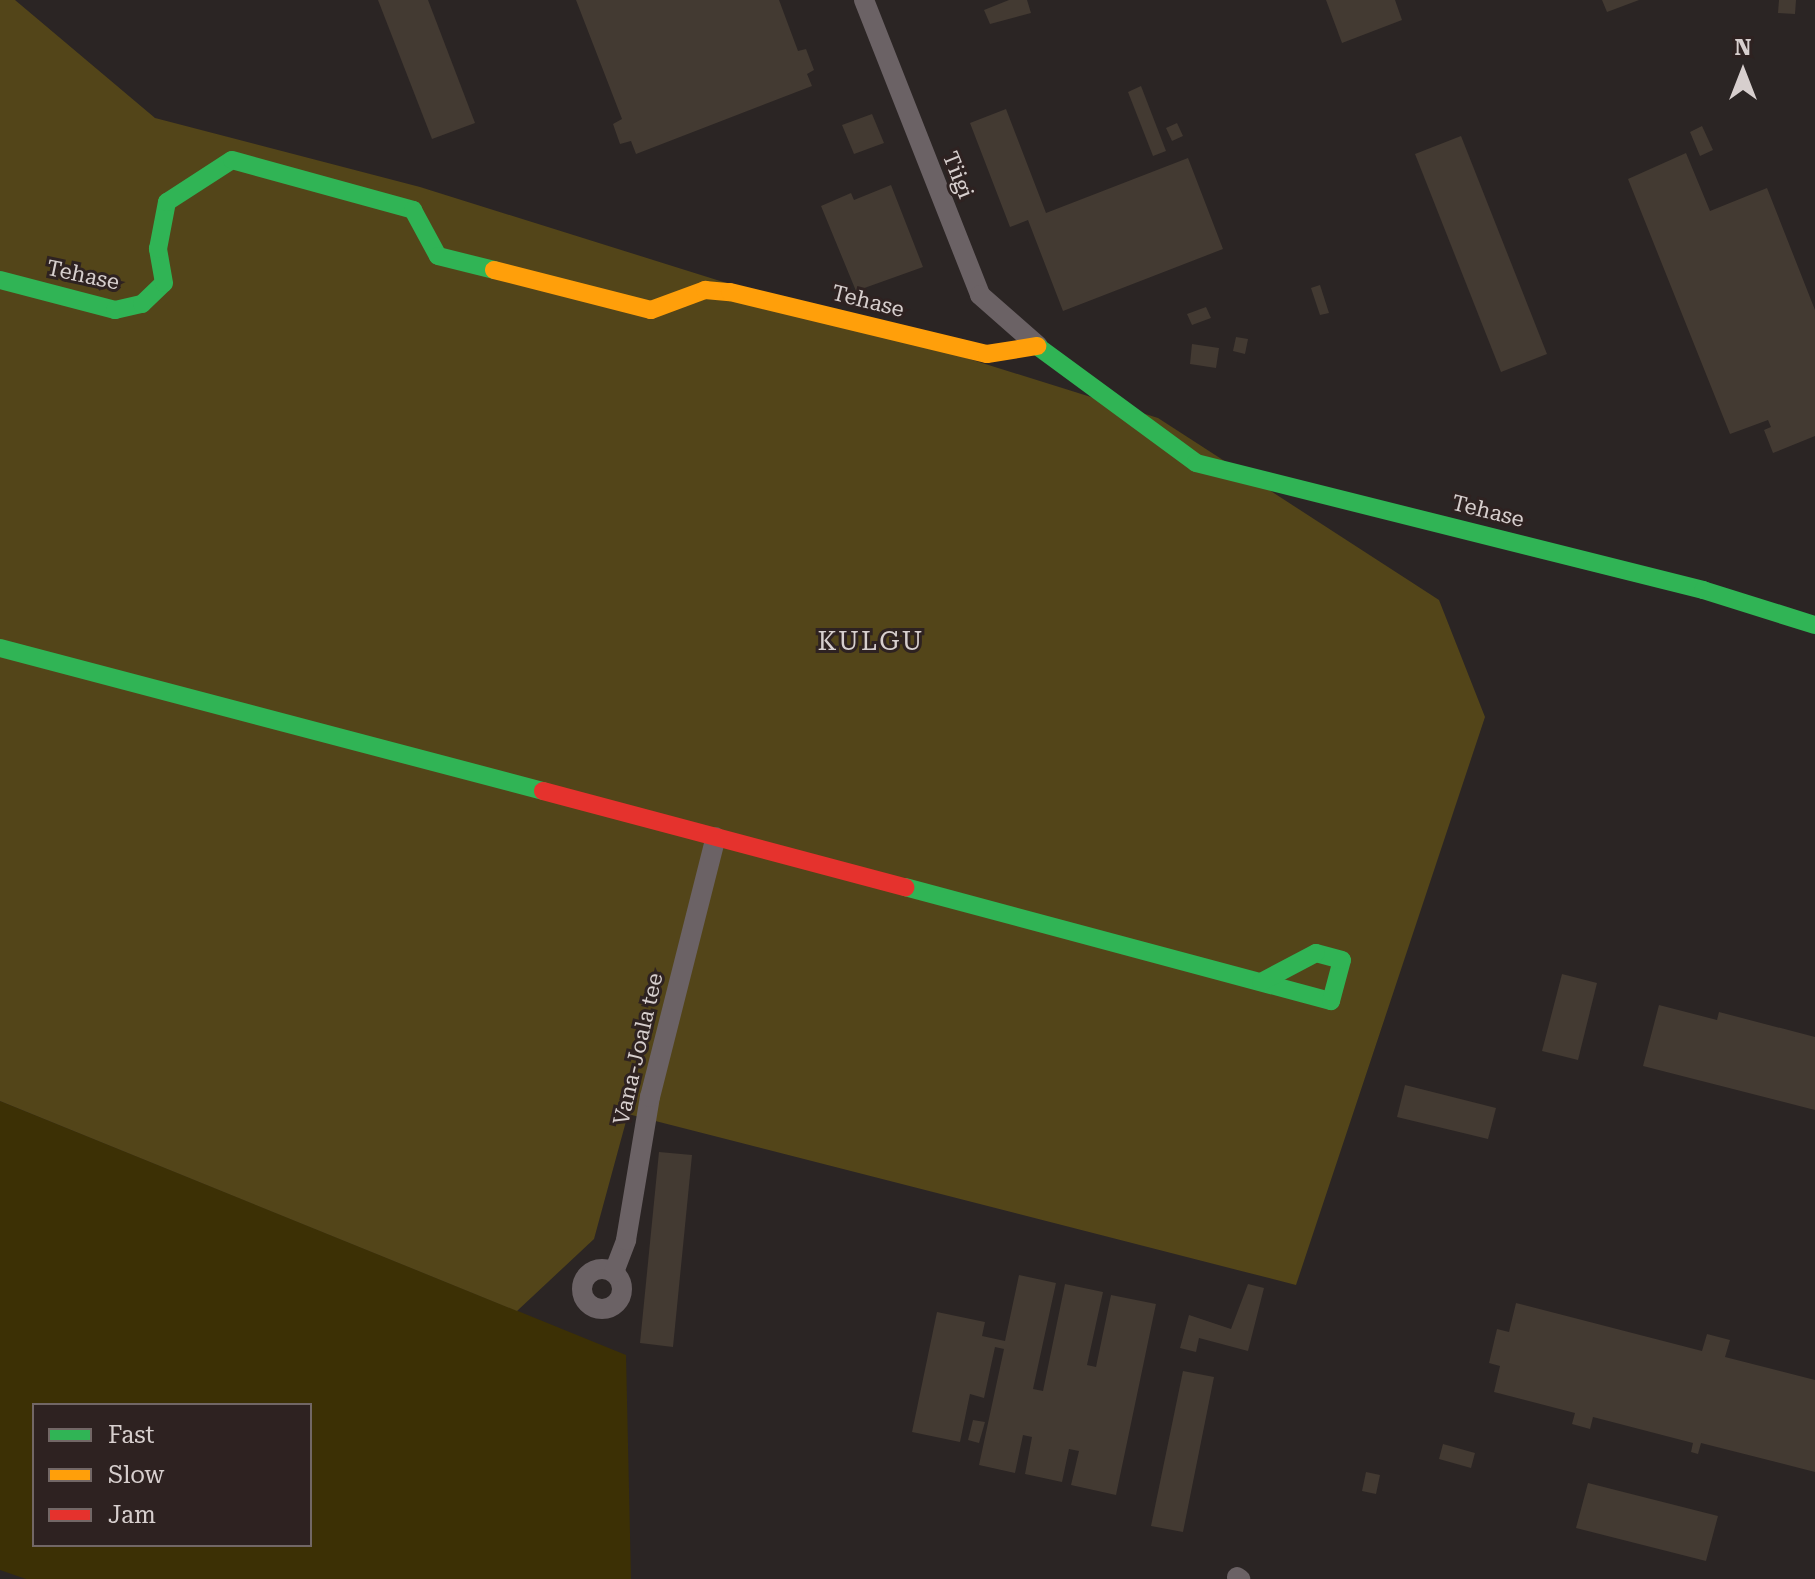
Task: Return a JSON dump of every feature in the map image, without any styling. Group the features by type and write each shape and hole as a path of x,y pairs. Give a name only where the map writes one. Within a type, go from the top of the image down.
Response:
{"street":[{"name":"Tiigi","path":"864,0 980,295 1038,346"},
{"name":"Tehase","path":"0,280 115,310 142,304 164,283 158,249 167,202 232,160 413,210 438,256 651,310 705,290 730,292 987,354 1038,346 1196,463 1703,590 1815,625"},
{"path":"0,648 1261,982"},
{"name":"Vana-Joala tee","path":"614,1272 626,1240 650,1097 716,837"}],"shaded area":[{"path":"0,0 15,0 155,118 420,187 1158,418 1439,600 1485,717 1296,1285 628,1114 594,1239 517,1311 0,1101"},
{"path":"0,1101 626,1355 631,1579 26,1579 0,1570"}],"building":[{"path":"378,0 428,0 475,123 432,139"},
{"path":"576,0 779,0 798,51 806,49 814,70 807,74 812,86 636,154 631,141 620,144 613,124 622,119"},
{"path":"1009,0 1027,0 1031,13 990,24 984,10"},
{"path":"1326,0 1395,0 1402,20 1342,43"},
{"path":"1602,0 1639,0 1607,12"},
{"path":"1779,0 1796,0 1795,14 1778,13"},
{"path":"1141,86 1166,151 1153,156 1128,92"},
{"path":"1006,109 1046,213 1188,158 1223,249 1063,311 1028,220 1010,227 970,123"},
{"path":"872,114 884,143 854,154 842,125"},
{"path":"1177,123 1183,136 1172,141 1166,128"},
{"path":"1702,126 1713,150 1700,156 1690,132"},
{"path":"1461,136 1547,354 1501,372 1415,154"},
{"path":"1686,153 1710,211 1767,188 1815,310 1815,436 1773,453 1764,430 1771,427 1768,420 1730,434 1628,179"},
{"path":"891,185 923,267 856,291 821,206 851,193 854,200"},
{"path":"1320,285 1329,313 1320,315 1311,288"},
{"path":"1206,307 1211,318 1192,325 1187,314"},
{"path":"1236,337 1248,339 1245,354 1233,351"},
{"path":"1192,344 1219,348 1216,368 1190,364"},
{"path":"1562,974 1597,983 1578,1060 1542,1051"},
{"path":"1659,1005 1717,1020 1719,1012 1815,1037 1815,1110 1643,1066"},
{"path":"1405,1085 1496,1108 1488,1139 1397,1117"},
{"path":"659,1152 692,1155 673,1347 640,1343"},
{"path":"1019,1275 1056,1283 1033,1389 1043,1391 1065,1284 1103,1292 1087,1365 1096,1367 1111,1295 1156,1304 1116,1495 1071,1485 1079,1451 1069,1449 1062,1482 1025,1474 1032,1437 1023,1435 1015,1473 979,1465 1004,1349 995,1347 984,1398 970,1394 960,1442 912,1432 937,1312 985,1322 982,1336 1005,1341"},
{"path":"1248,1284 1264,1288 1248,1351 1199,1338 1196,1352 1180,1348 1189,1315 1231,1329"},
{"path":"1516,1303 1702,1351 1707,1334 1730,1340 1725,1357 1815,1380 1815,1472 1701,1443 1698,1454 1691,1452 1693,1443 1593,1417 1590,1429 1572,1424 1575,1413 1494,1392 1500,1366 1489,1363 1497,1329 1509,1332"},
{"path":"1183,1371 1214,1377 1183,1532 1151,1526"},
{"path":"973,1420 985,1422 979,1443 968,1440"},
{"path":"1443,1444 1475,1453 1471,1468 1439,1459"},
{"path":"1366,1472 1380,1475 1376,1494 1362,1491"},
{"path":"1588,1483 1718,1516 1706,1561 1576,1528"}],"traffic: fast":[{"path":"0,280 115,310 142,304 164,283 158,249 167,202 232,160 413,210 438,256 494,270"},
{"path":"1037,346 1196,463 1703,590 1815,625"},
{"path":"0,648 543,791"},
{"path":"905,887 1331,1001 1342,960 1316,953 1261,982"}],"traffic: slow":[{"path":"494,270 651,310 705,290 730,292 987,354 1037,346"}],"traffic: jam":[{"path":"543,791 905,887"}],"district":[{"name":"KULGU","path":"871,642"}]}
